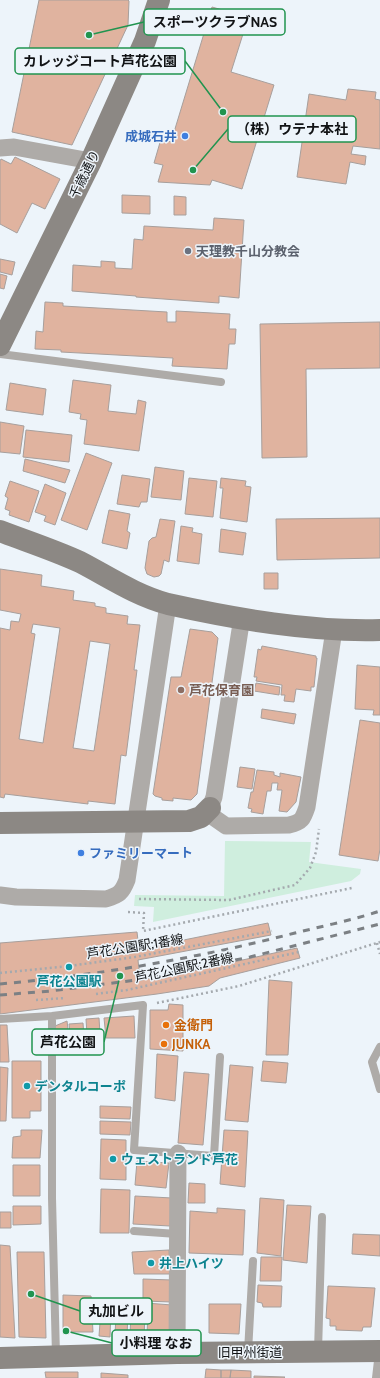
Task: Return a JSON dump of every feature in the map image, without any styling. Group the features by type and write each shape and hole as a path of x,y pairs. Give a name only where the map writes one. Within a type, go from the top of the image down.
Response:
{"street":[{"name":"千歳通り","path":"0,344 91,161 145,41 159,0"},
{"path":"0,148 14,147 91,161"},
{"path":"0,530 79,562 122,586 157,601 168,604 242,618 300,626 334,630 380,630"},
{"path":"0,895 16,897 106,899 116,896 124,889 127,880 168,604"},
{"path":"0,823 189,821 201,817 208,810 214,797 242,618"},
{"path":"208,810 226,826 289,825 298,823 304,818 307,807 334,630"},
{"path":"177,1353 178,1153"},
{"name":"旧甲州街道","path":"0,1358 177,1353 379,1351"}],"lane":[{"path":"0,354 221,382"},
{"path":"0,1018 52,1016 143,1005 134,1150 214,1156 220,1057"},
{"path":"52,1016 52,1198 56,1356"},
{"path":"380,1047 372,1062 380,1089"},
{"path":"318,1352 322,1217"},
{"path":"134,1231 178,1234"},
{"path":"248,1353 252,1261"},
{"path":"376,1378 379,1351"}],"path":[{"path":"129,905 126,912 144,913 143,931 352,888"},
{"name":"芦花公園駅;1番線","path":"0,973 136,957 272,931"},
{"path":"143,1005 239,986 378,942 380,954"},
{"name":"芦花公園駅;2番線","path":"88,995 127,990 299,952"},
{"path":"29,1001 66,998"}],"green space":[{"path":"225,841 311,842 309,862 361,869 360,874 351,881 153,922 154,907 134,906 135,895 224,896"}],"building":[{"path":"39,0 129,1 128,25 72,145 12,132"},
{"path":"212,7 226,11 224,14 229,15 227,20 233,22 231,28 237,29 236,32 243,34 231,72 274,85 242,189 212,180 210,185 158,182 163,165 154,163 161,139 171,142"},
{"path":"348,89 376,92 375,99 380,100 380,149 353,146 351,154 366,156 365,165 350,162 346,184 297,177 309,94 346,100"},
{"path":"15,157 60,179 45,209 32,203 17,233 0,224 0,161 1,159 11,164"},
{"path":"122,195 150,196 150,214 122,213"},
{"path":"174,196 186,197 186,215 174,215"},
{"name":"天理教千山分教会","path":"214,218 244,220 239,298 219,296 219,303 72,291 73,265 101,267 101,261 115,262 115,268 132,269 134,239 143,240 144,226 213,230"},
{"path":"0,259 15,262 12,275 0,272"},
{"path":"0,274 7,276 4,289 0,288"},
{"path":"45,302 63,303 63,306 167,312 167,322 176,322 176,311 230,314 229,329 236,329 235,344 229,344 227,369 172,366 173,358 61,352 61,350 35,349 36,331 43,332"},
{"path":"380,322 380,368 306,369 307,457 262,458 260,324"},
{"path":"73,380 111,385 108,411 136,414 138,400 146,402 139,451 84,444 87,420 80,419 81,414 69,412"},
{"path":"10,383 46,389 43,415 6,410"},
{"path":"0,422 24,426 20,454 0,452"},
{"path":"26,430 72,435 69,462 23,457"},
{"path":"86,453 112,463 87,530 61,520"},
{"path":"25,459 70,470 65,483 23,471"},
{"path":"155,467 184,471 181,500 151,497"},
{"path":"122,475 150,479 147,502 141,502 139,507 117,504"},
{"path":"189,478 217,481 213,517 185,514"},
{"path":"221,478 246,481 245,486 251,487 247,522 220,518 223,488 220,488"},
{"path":"10,481 39,491 29,522 9,515 10,511 5,509 8,498 5,496"},
{"path":"45,484 66,493 55,525 44,521 46,516 35,512"},
{"path":"109,510 130,514 127,531 130,533 127,549 102,543"},
{"path":"380,518 380,558 277,560 276,519"},
{"path":"160,519 175,521 169,562 164,560 161,574 154,577 147,574 145,568 149,541 156,537"},
{"path":"181,526 193,528 192,532 202,534 199,564 177,561"},
{"path":"221,529 246,533 243,555 219,552"},
{"path":"0,569 42,575 41,586 74,591 73,600 95,603 95,606 106,608 106,613 128,616 127,624 140,625 134,670 137,670 126,756 121,755 115,804 88,801 88,804 5,794 4,798 0,797 0,628 10,630 11,621 19,622 21,614 0,610","holes":["33,624 60,628 43,743 19,739 35,634 31,633","90,641 110,644 94,751 73,748"]},
{"path":"264,573 278,573 278,589 264,589"},
{"path":"190,629 212,632 218,638 197,794 191,800 173,798 173,801 162,800 162,798 153,794 171,677 181,677"},
{"path":"262,646 316,656 314,687 311,687 311,691 296,689 294,702 284,701 285,695 281,695 282,685 256,681 257,677 254,677 258,649 261,650"},
{"path":"357,665 380,667 380,715 373,715 374,710 355,709"},
{"path":"256,683 280,687 279,695 254,691"},
{"path":"262,709 296,714 294,724 261,718"},
{"path":"360,720 380,723 380,849 378,861 339,855"},
{"path":"240,767 255,769 252,789 237,787"},
{"path":"257,770 274,772 274,775 280,777 280,773 301,777 296,802 287,812 279,811 282,790 277,790 278,783 272,783 271,791 267,791 263,814 251,812 252,809 248,808"},
{"name":"芦花公園駅","path":"268,923 271,935 138,960 140,980 179,974 297,948 300,958 220,978 209,986 0,1014 0,943 137,932 139,949"},
{"path":"269,980 292,982 288,1055 266,1055"},
{"path":"169,1004 183,1005 183,1051 150,1049 150,1010 168,1010"},
{"path":"134,1016 135,1038 106,1038 104,1018"},
{"path":"99,1018 101,1049 88,1050 86,1019"},
{"path":"67,1021 71,1053 57,1054 55,1026"},
{"path":"83,1023 85,1051 72,1052 69,1024"},
{"path":"0,1025 7,1025 9,1062 0,1062"},
{"path":"157,1054 178,1056 175,1101 155,1098"},
{"name":"デンタルコーポ","path":"12,1061 41,1061 41,1111 30,1111 30,1118 12,1118"},
{"path":"263,1061 288,1063 286,1083 261,1081"},
{"path":"230,1065 253,1067 248,1122 225,1120"},
{"path":"0,1067 8,1068 6,1121 0,1121"},
{"path":"184,1072 209,1074 203,1145 178,1143"},
{"path":"100,1106 131,1107 130,1119 100,1118"},
{"path":"100,1121 131,1122 130,1135 100,1134"},
{"path":"21,1130 42,1130 40,1158 12,1158 13,1137 21,1136"},
{"path":"224,1130 248,1131 245,1187 220,1184"},
{"name":"ウェストランド芦花","path":"101,1139 126,1140 126,1180 100,1179"},
{"path":"137,1161 169,1163 166,1188 135,1185"},
{"path":"13,1165 40,1165 40,1196 13,1196"},
{"path":"189,1183 205,1184 205,1203 188,1203"},
{"path":"101,1189 130,1190 129,1233 100,1233"},
{"path":"135,1196 172,1198 170,1226 133,1224"},
{"path":"260,1198 284,1200 281,1256 257,1253"},
{"path":"287,1205 311,1206 307,1263 283,1260"},
{"path":"13,1206 41,1206 41,1224 13,1225"},
{"path":"217,1208 245,1210 243,1255 189,1253 190,1211 217,1213"},
{"path":"0,1212 11,1212 11,1228 0,1228"},
{"path":"353,1234 380,1235 380,1256 352,1254"},
{"path":"0,1245 10,1246 15,1338 0,1337"},
{"name":"井上ハイツ","path":"169,1250 170,1274 134,1274 132,1252"},
{"path":"17,1252 44,1252 46,1338 19,1337"},
{"path":"261,1257 282,1257 281,1281 260,1281"},
{"path":"143,1279 172,1280 172,1302 143,1301"},
{"path":"258,1285 282,1286 281,1307 263,1307 262,1303 257,1302"},
{"path":"328,1286 375,1288 371,1327 363,1327 362,1331 336,1330 336,1326 330,1326 330,1319 326,1318"},
{"path":"63,1295 91,1296 93,1332 63,1332"},
{"path":"146,1303 172,1305 170,1336 147,1335 148,1310 146,1310"},
{"path":"209,1304 241,1304 239,1334 209,1333"},
{"path":"101,1309 111,1309 110,1337 99,1336"},
{"path":"116,1313 128,1313 127,1336 115,1336"},
{"path":"131,1313 145,1316 144,1336 130,1335"},
{"path":"206,1369 221,1370 221,1378 205,1378"},
{"path":"221,1370 231,1370 230,1378 221,1378"},
{"path":"231,1370 251,1371 251,1378 230,1378"},
{"path":"45,1372 78,1372 78,1378 46,1378"},
{"path":"101,1373 128,1375 128,1378 101,1378"},
{"path":"254,1376 285,1377 254,1378"}],"railway":[{"path":"0,984 75,976 185,958 259,942 380,911"},
{"path":"0,995 51,991 136,980 250,957 380,924"}],"place":[{"name":"スポーツクラブNAS","path":"89,35"},
{"name":"カレッジコート芦花公園","path":"223,112"},
{"name":"成城石井","path":"185,136"},
{"name":"（株）ウテナ本社","path":"193,170"},
{"name":"天理教千山分教会","path":"188,251"},
{"name":"芦花保育園","path":"181,690"},
{"name":"ファミリーマート","path":"81,853"},
{"name":"芦花公園駅","path":"69,967"},
{"name":"芦花公園","path":"120,976"},
{"name":"金衛門","path":"166,1025"},
{"name":"JUNKA","path":"164,1044"},
{"name":"デンタルコーポ","path":"27,1086"},
{"name":"ウェストランド芦花","path":"113,1159"},
{"name":"井上ハイツ","path":"151,1263"},
{"name":"丸加ビル","path":"31,1294"},
{"name":"小料理 なお","path":"66,1331"}]}
